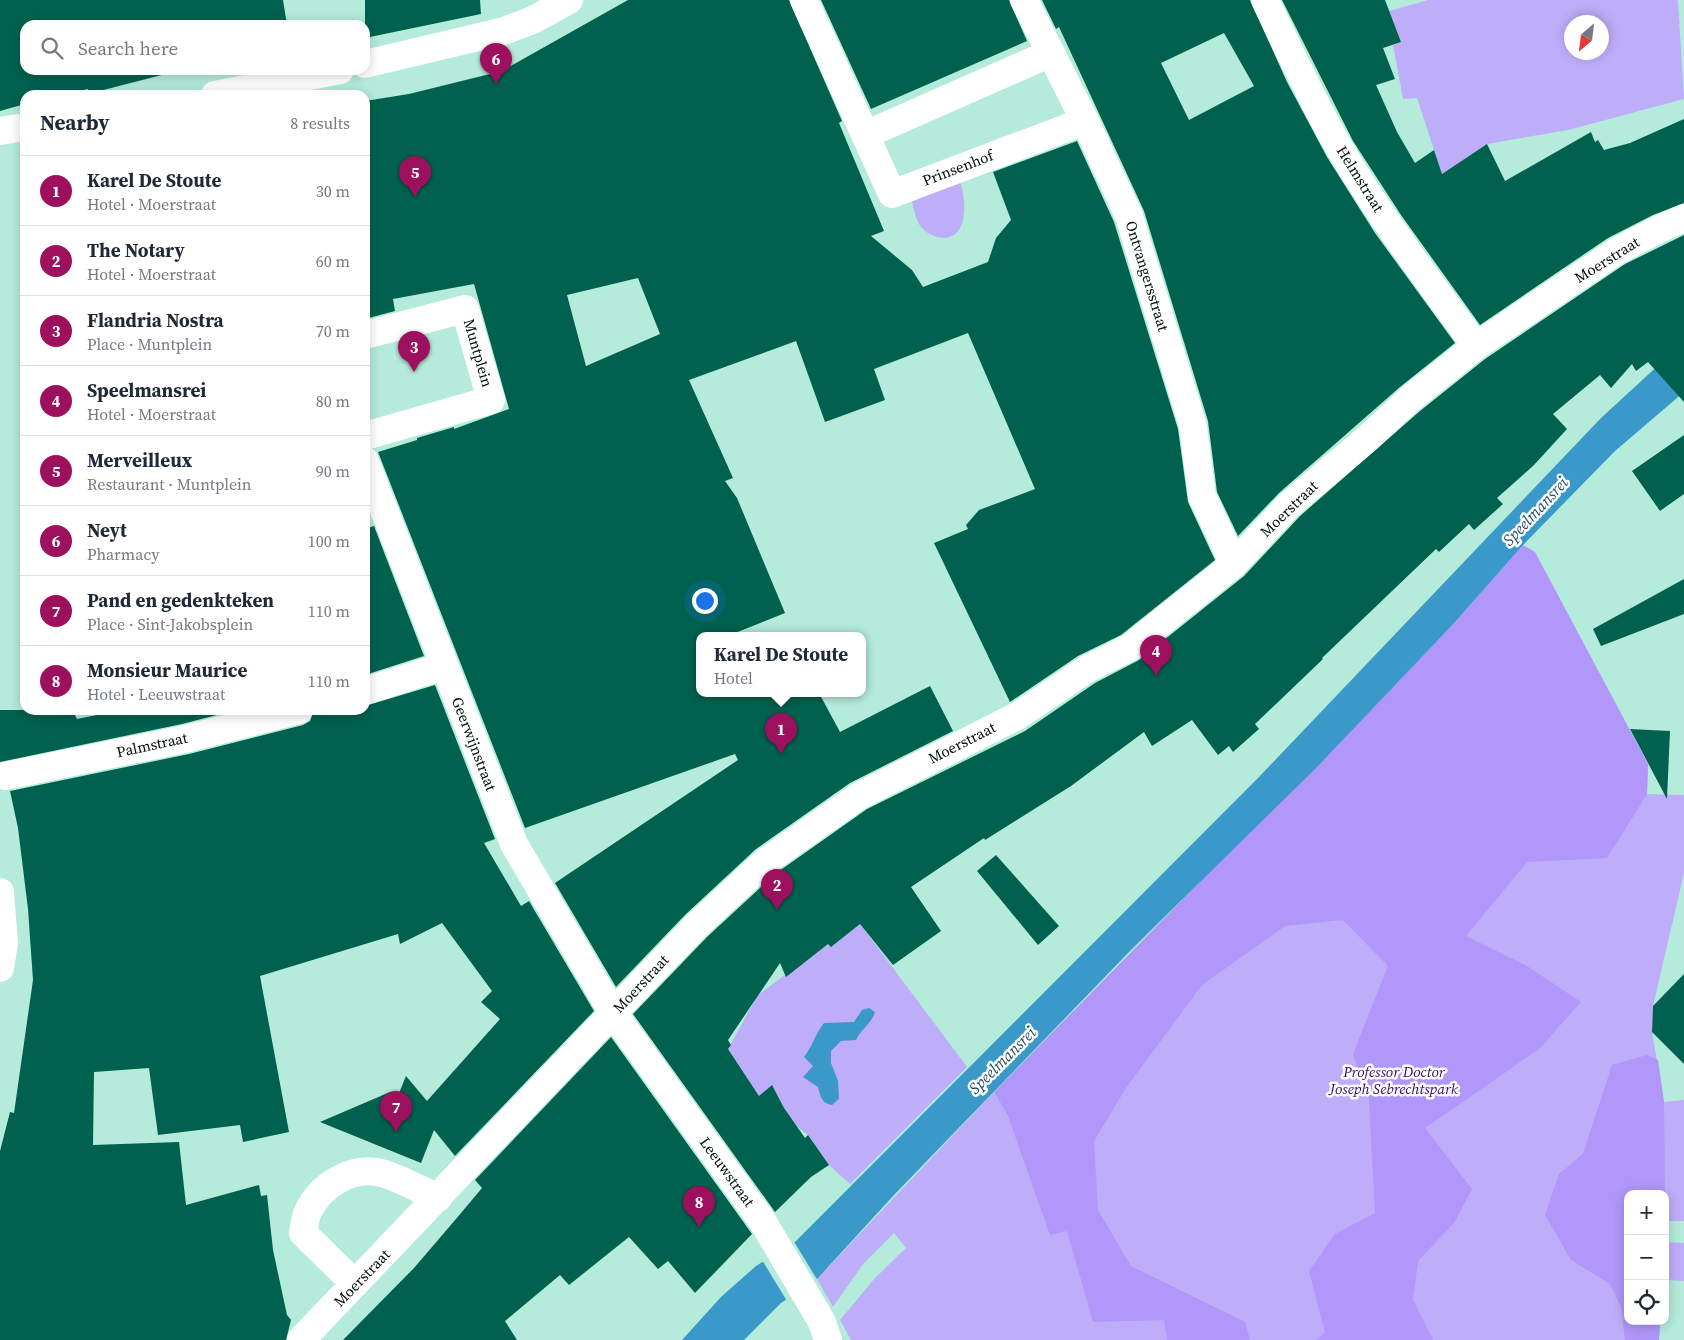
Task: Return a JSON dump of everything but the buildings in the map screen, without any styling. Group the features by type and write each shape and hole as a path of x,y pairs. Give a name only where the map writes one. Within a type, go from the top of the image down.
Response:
{"street":[{"path":"370,63 504,32 533,20 569,0"},
{"name":"Prinsenhof","path":"804,0 892,194 1086,121"},
{"name":"Ontvangersstraat","path":"1024,0 1086,121 1129,216 1193,426 1202,496 1234,564"},
{"name":"Helmstraat","path":"1265,0 1297,68 1341,149 1382,214 1476,346"},
{"path":"865,135 1051,53"},
{"path":"245,90 318,75"},
{"path":"0,130 20,128"},
{"name":"Moerstraat","path":"301,1340 612,1013 725,897 765,862 859,796 1019,715 1087,670 1129,648 1234,564 1289,505 1368,438 1410,399 1476,346 1617,251 1684,218"},
{"name":"Muntplein","path":"370,334 465,309 491,400 370,435"},
{"name":"Geerwijnstraat","path":"370,474 514,844 612,1013"},
{"path":"370,689 444,666"},
{"name":"Palmstraat","path":"4,776 185,739 279,715"},
{"path":"0,892 4,944 0,968"},
{"name":"Leeuwstraat","path":"612,1013 763,1222 825,1331"},
{"path":"355,1284 304,1233 306,1215 317,1197 331,1183 356,1172 384,1174 438,1198"}],"green space":[{"path":"1428,0 1678,0 1684,99 1568,130 1487,144 1442,174 1417,98 1403,99 1393,45 1401,42 1365,18"},
{"path":"960,182 964,210 960,228 955,234 947,237 937,237 926,232 915,215 912,201"},
{"path":"1523,545 1535,552 1648,764 1647,794 1607,858 1527,862 1466,936 1527,966 1581,1002 1539,1049 1425,1128 1472,1189 1454,1223 1418,1261 1413,1300 1433,1340 1316,1340 1325,1333 1309,1271 1335,1234 1375,1213 1369,1099 1353,1054 1388,966 1343,920 1285,926 1202,985 1126,1088 1094,1141 1098,1210 1131,1266 1245,1322 1250,1340 1167,1340 1164,1320 1093,1322 1067,1231 1050,1235 1008,1116 994,1092 1456,621"},
{"name":"Professor Doctor Joseph Sebrechtspark","path":"1397,696 1648,764 1647,794 1684,795 1684,873 1653,1006 1652,1032 1664,1102 1684,1100 1684,1221 1669,1221 1669,1190 1624,1190 1624,1325 1660,1325 1659,1340 851,1340 840,1320 875,1278 906,1248 894,1233 863,1264 833,1307 817,1279 994,1092 1008,1116"},
{"path":"860,924 967,1067 850,1184 829,1165 808,1135 759,1096 728,1049 758,995 785,975 786,977 828,944 831,947"},
{"path":"1647,1055 1658,1060 1664,1102 1665,1190 1624,1190 1624,1325 1660,1325 1659,1340 1625,1340 1621,1307 1610,1284 1571,1260 1545,1215 1559,1174 1583,1154 1612,1065"},
{"path":"1669,1242 1684,1243 1684,1281 1669,1280"}],"water":[{"path":"1663,361 1684,392 1615,451 1523,545 1456,621 1317,767 1130,951 894,1195 817,1279 781,1303 744,1340 682,1340 721,1297 756,1266 795,1242 1259,777 1601,418"},
{"path":"869,1008 875,1012 874,1016 856,1040 841,1041 831,1051 831,1063 838,1081 839,1099 832,1105 828,1104 822,1099 818,1087 803,1077 813,1066 804,1057 824,1023 854,1022 862,1010"}],"pier":[{"path":"793,1240 818,1281 787,1301 762,1260"}],"place":[{"name":"Neyt","path":"496,84"},
{"name":"Merveilleux","path":"415,197"},
{"name":"Flandria Nostra","path":"414,372"},
{"name":"Speelmansrei","path":"1156,676"},
{"name":"Karel De Stoute","path":"781,754"},
{"name":"The Notary","path":"777,910"},
{"name":"Pand en gedenkteken","path":"396,1132"},
{"name":"Monsieur Maurice","path":"699,1227"}]}
